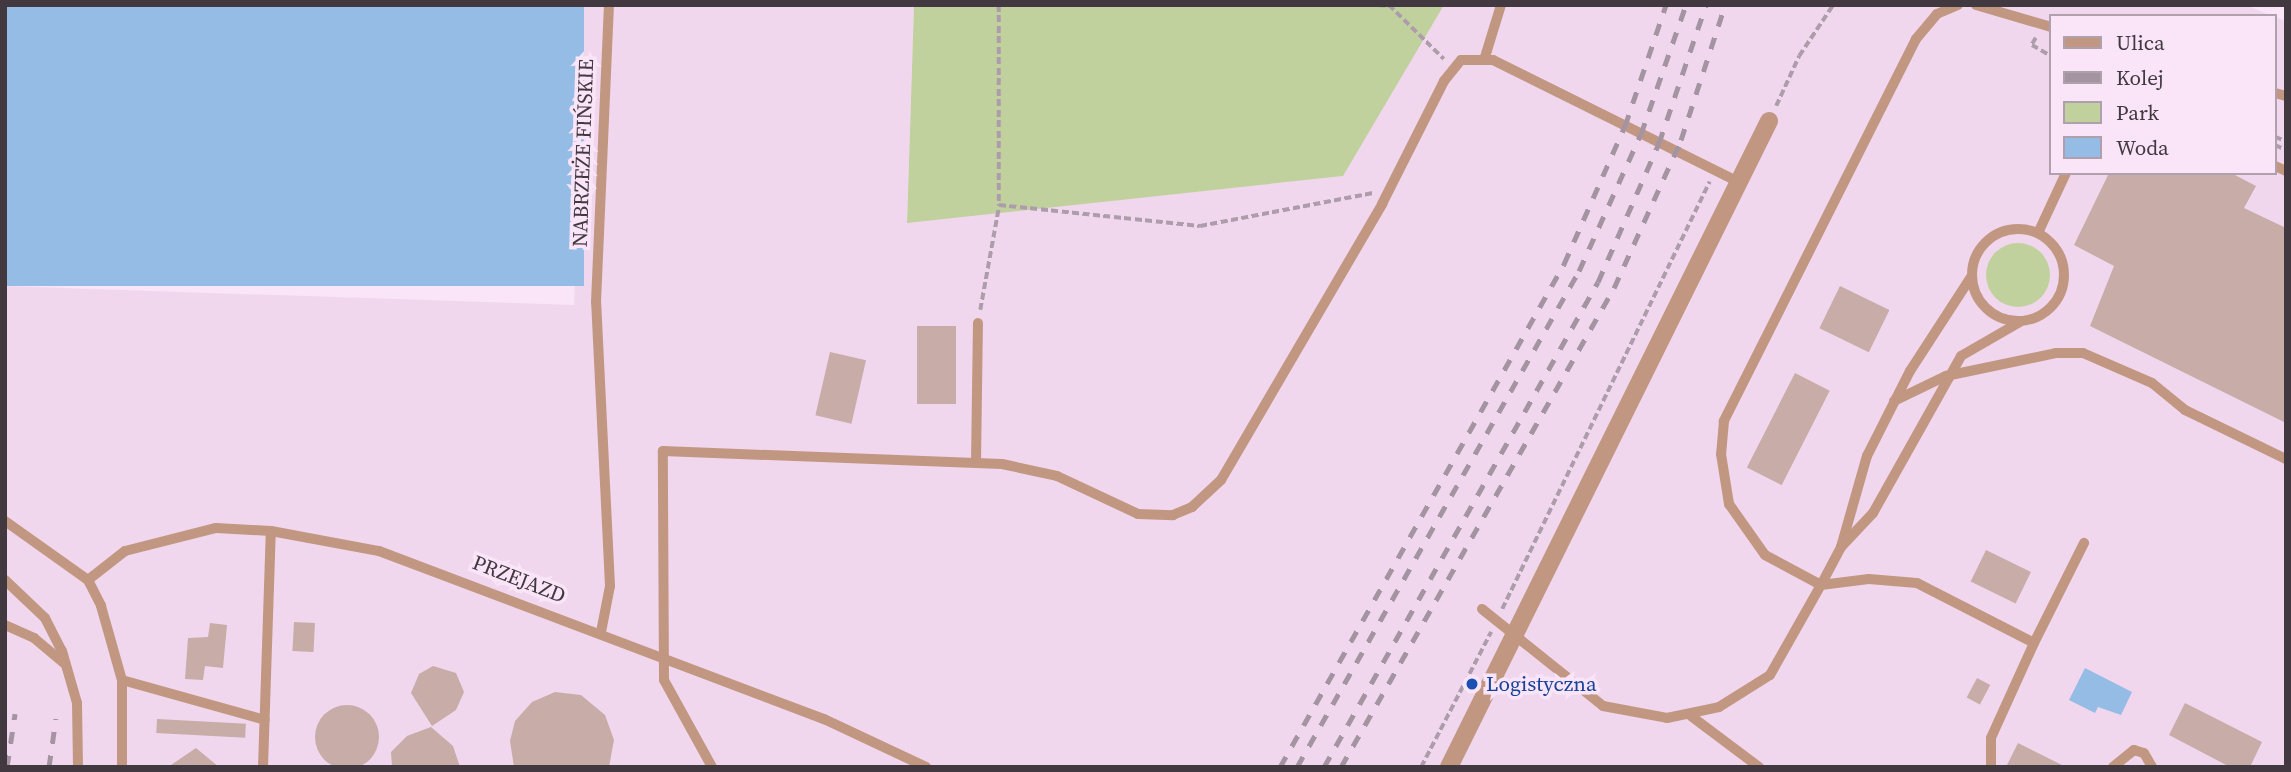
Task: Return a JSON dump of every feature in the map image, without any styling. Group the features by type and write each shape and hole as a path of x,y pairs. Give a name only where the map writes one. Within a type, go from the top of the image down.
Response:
{"street":[{"path":"1449,767 1769,121"}],"lane":[{"name":"NABRZEŻE FIŃSKIE","path":"601,632 610,586 596,302 609,5"},
{"path":"1485,57 1501,5"},
{"path":"1958,5 1937,14 1916,39 1724,421 1722,468 1736,520 1765,555 1821,585 1869,579 1917,583 2034,643"},
{"path":"1976,5 2047,26"},
{"path":"712,767 664,680 663,451 976,463 1057,476 1138,514 1157,517 1192,508 1221,480 1242,448 1389,191 1453,68 1471,56 1485,57 1737,181"},
{"path":"2038,233 2065,175"},
{"path":"1482,609 1513,639 1603,706 1640,716 1691,716 1719,708 1770,675 1841,547 1857,481 1894,401 1971,277 1980,248 1991,237 2022,229 2038,233 2060,256 2063,288 2047,312 1976,343 1946,376 1878,506 1841,547"},
{"path":"1971,277 1981,304 1992,314 2020,322"},
{"path":"976,463 978,323"},
{"path":"1894,401 1946,376 2056,353 2084,353 2152,383 2185,410 2286,459"},
{"path":"5,521 88,580 110,624 122,680 122,767"},
{"name":"PRZEJAZD","path":"88,580 125,551 162,538 216,528 271,531 419,562 824,719 926,767"},
{"path":"263,767 271,531"},
{"path":"1991,767 1991,738 2084,543"},
{"path":"5,580 44,618 70,672 78,711 78,767"},
{"path":"5,625 45,645 70,672"},
{"path":"122,680 265,720"},
{"path":"1691,716 1759,767"},
{"path":"2113,767 2134,750 2144,753 2152,767"}],"path":[{"path":"978,323 999,205 999,5"},
{"path":"1378,5 1389,6 1453,68"},
{"path":"1769,121 1799,56 1833,5"},
{"path":"2047,26 2032,45 2050,55"},
{"path":"1422,767 1685,241 1714,170"},
{"path":"999,205 1200,226 1389,191"}],"shaded area":[{"path":"584,5 914,5 907,222 1342,176 1444,5 2246,5 2267,14 2050,14 2050,175 2277,175 2277,18 2286,21 2286,767 5,767 5,286 574,305"}],"green space":[{"path":"914,5 1444,5 1343,176 907,223"},
{"path":"2018,243 2030,245 2041,252 2048,263 2048,287 2041,298 2030,305 2018,307 2006,305 1995,298 1988,287 1986,275 1988,263 1995,252 2006,245"}],"water":[{"path":"7,5 584,5 584,286 7,286"},
{"path":"2085,668 2132,692 2121,715 2098,707 2095,713 2069,700"}],"building":[{"path":"2108,175 2235,175 2256,186 2244,208 2286,228 2286,423 2090,326 2114,266 2074,245"},
{"path":"1840,286 1889,310 1869,352 1819,328"},
{"path":"917,326 956,326 956,404 917,404"},
{"path":"830,352 866,360 851,424 815,415"},
{"path":"1795,373 1830,391 1782,485 1747,467"},
{"path":"1986,550 2031,572 2016,603 1971,581"},
{"path":"294,622 315,623 313,652 292,651"},
{"path":"210,623 227,625 223,668 205,666 203,680 185,679 188,638 208,637"},
{"path":"433,666 456,673 464,692 456,710 432,726 411,693 419,674"},
{"path":"1977,678 1990,685 1980,704 1967,697"},
{"path":"555,692 581,695 605,715 614,740 609,767 514,767 510,741 515,721 532,702"},
{"path":"2185,703 2262,742 2250,767 2230,767 2169,735"},
{"path":"347,705 359,707 370,714 377,725 377,749 370,760 359,767 347,769 335,767 324,760 317,749 315,737 317,725 324,714 335,707"},
{"path":"157,719 246,724 245,738 156,733"},
{"path":"431,727 453,746 460,767 392,767 391,752 407,736"},
{"path":"2018,743 2066,767 2006,767"},
{"path":"196,748 219,767 168,767"}],"railway":[{"path":"1280,767 1564,264 1625,126 1666,5"},
{"path":"1297,767 1579,271 1641,134 1686,5"},
{"path":"1324,767 1598,282 1659,143 1706,5"},
{"path":"1341,767 1614,288 1681,140 1725,5"},
{"path":"7,767 15,714"},
{"path":"49,767 56,718"}],"place":[{"name":"Logistyczna","path":"1472,684"}]}
